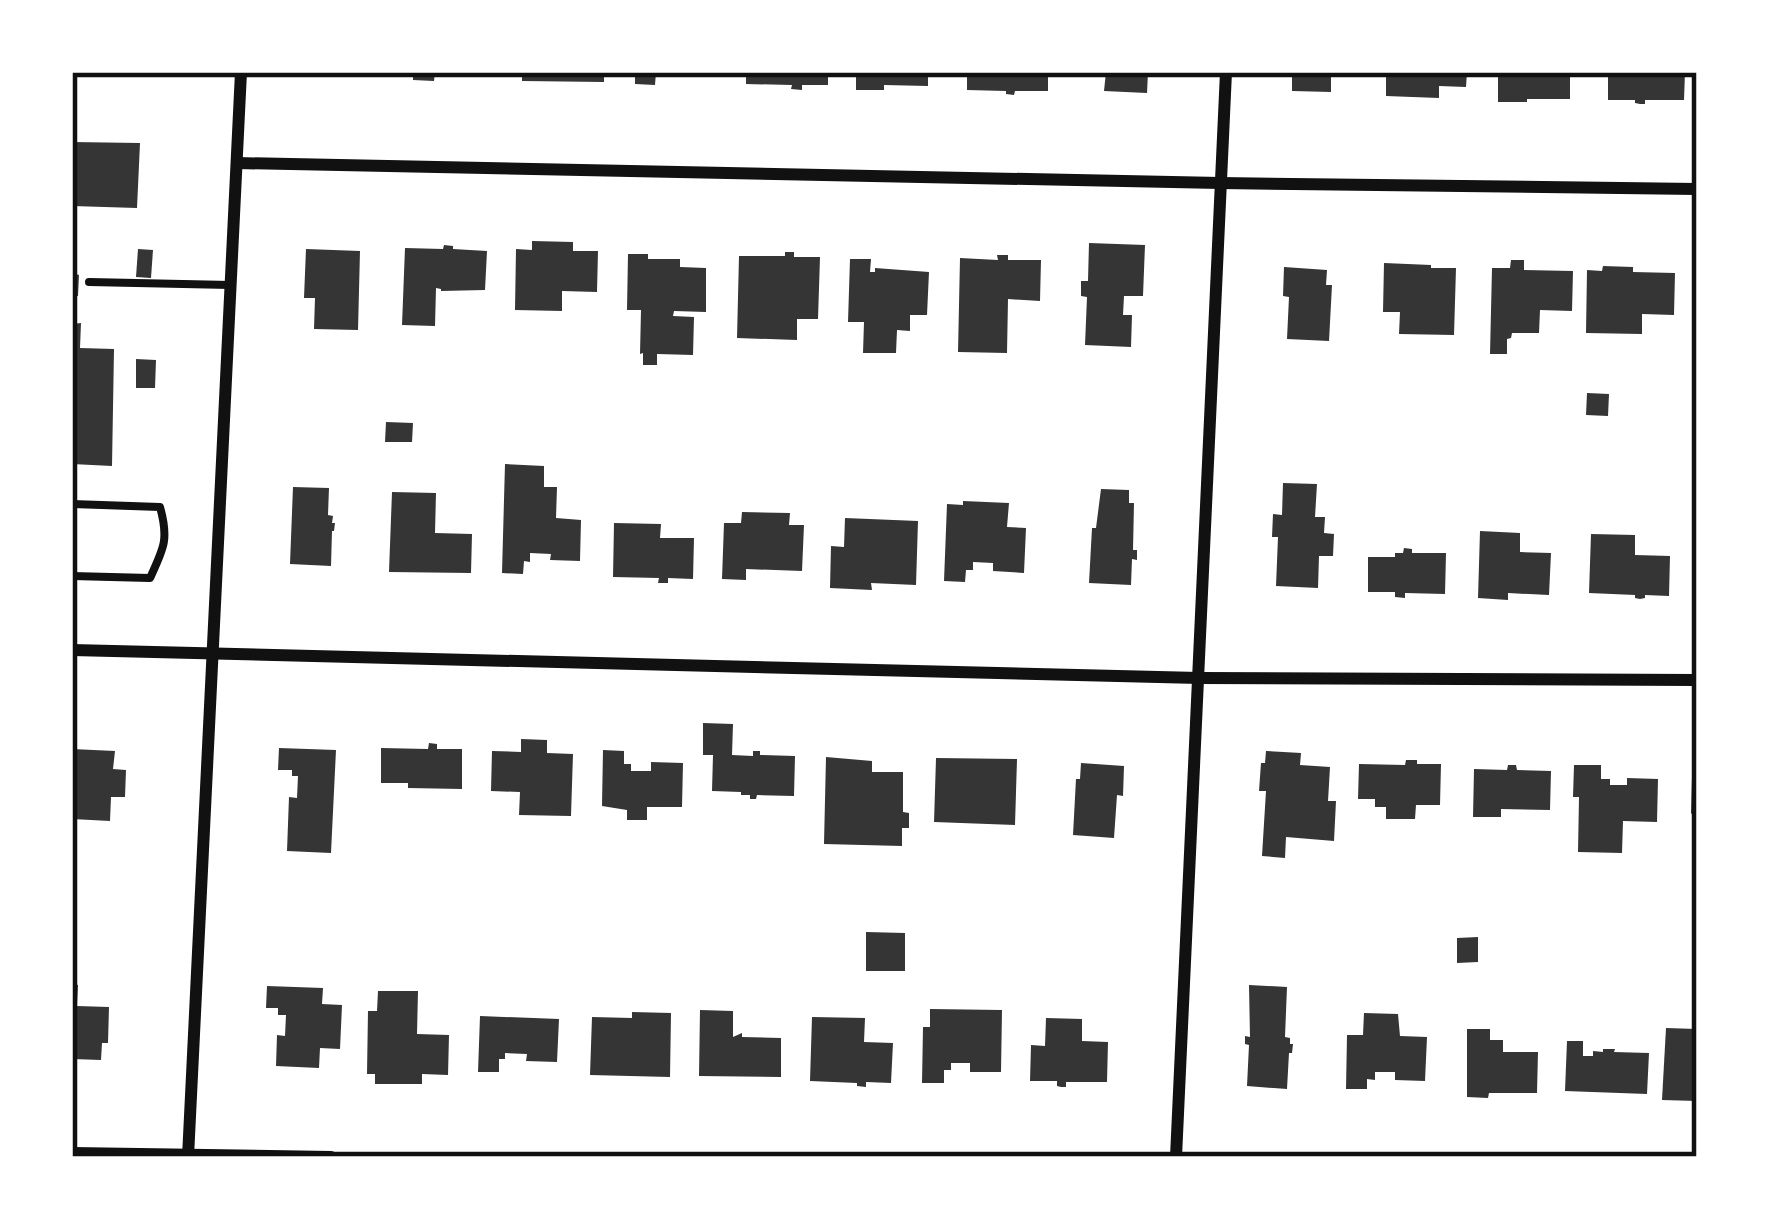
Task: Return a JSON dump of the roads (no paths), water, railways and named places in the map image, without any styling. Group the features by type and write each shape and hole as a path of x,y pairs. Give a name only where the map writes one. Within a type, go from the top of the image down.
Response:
{"street":[{"path":"188,1156 241,72"},
{"path":"1176,1157 1226,72"},
{"path":"237,164 1697,189"},
{"path":"72,650 1199,678 1697,680"},
{"path":"72,1153 332,1157"}],"lane":[{"path":"89,282 231,285"},
{"path":"72,504 160,507 167,532 150,578 72,576"}]}
